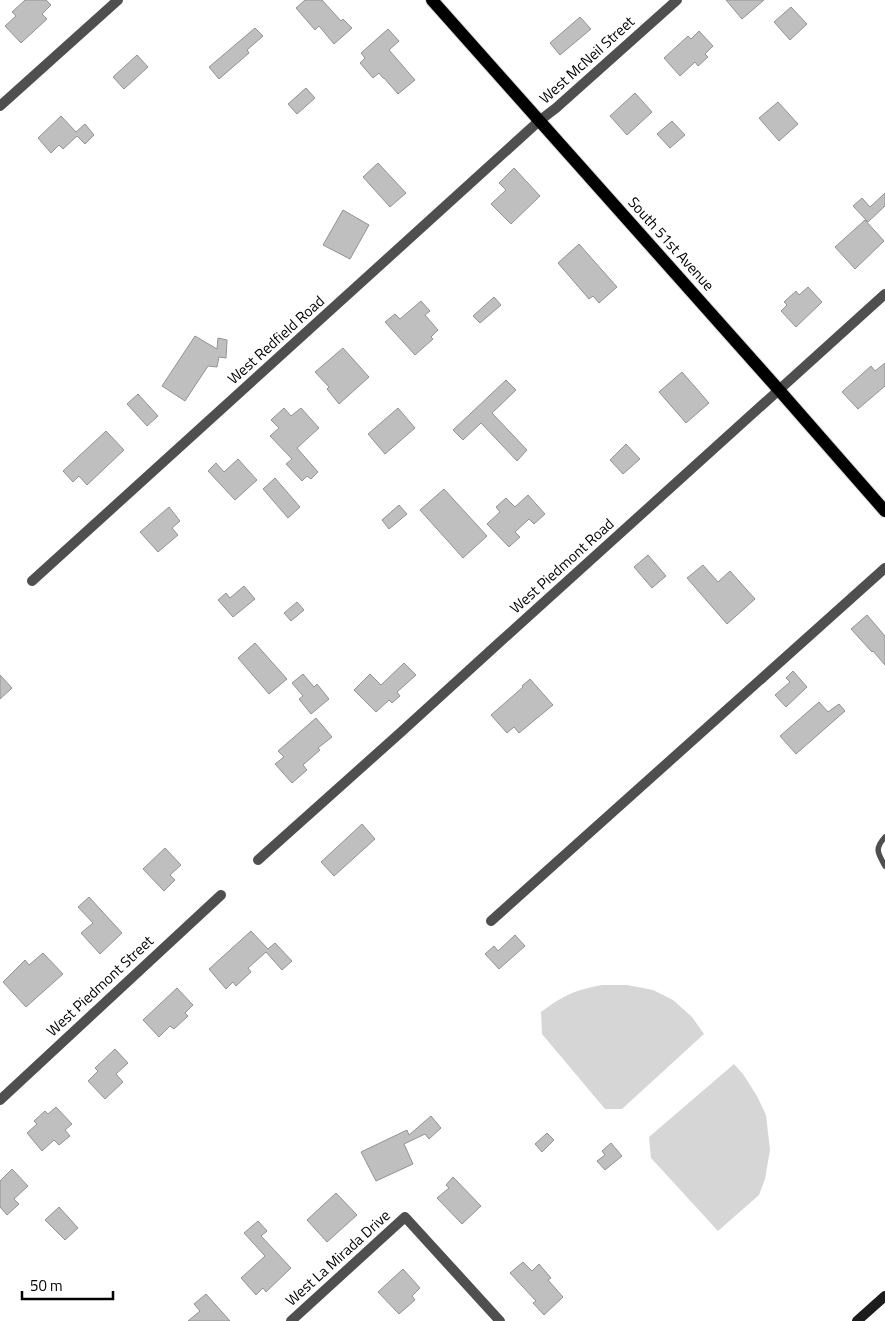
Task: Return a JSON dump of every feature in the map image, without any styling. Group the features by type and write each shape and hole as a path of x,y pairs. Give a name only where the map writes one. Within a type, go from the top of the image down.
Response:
{"main road":[{"name":"South 51st Avenue","path":"432,0 885,511"},
{"path":"857,1321 885,1296"}],"street":[{"path":"0,106 118,0"},
{"name":"West McNeil Street","path":"539,121 677,0"},
{"name":"West Redfield Road","path":"32,581 539,121"},
{"name":"West Piedmont Road","path":"258,860 885,294"},
{"path":"490,920 885,568"},
{"name":"West Piedmont Street","path":"0,1100 221,895"},
{"name":"West La Mirada Drive","path":"291,1321 405,1217 500,1321"}],"lane":[{"path":"885,837 879,844 878,852 885,866"}],"shaded area":[{"path":"602,985 627,985 653,990 673,1000 692,1017 704,1034 622,1109 605,1109 542,1034 541,1012 570,994"},
{"path":"734,1064 757,1096 766,1115 770,1150 765,1179 759,1195 718,1231 651,1158 649,1137"}],"building":[{"path":"25,0 46,0 51,5 42,14 47,19 21,43 5,26 16,16 12,12"},
{"path":"305,0 322,0 341,21 343,19 352,28 334,44 319,26 315,30 296,8"},
{"path":"726,0 764,0 742,19"},
{"path":"791,7 807,24 790,40 774,22"},
{"path":"580,17 591,29 560,55 550,43"},
{"path":"255,28 263,36 247,50 249,53 219,79 209,67"},
{"path":"388,29 399,41 389,50 415,80 398,94 379,73 373,78 360,63 365,58 361,53"},
{"path":"699,31 713,46 705,54 708,57 698,66 695,62 680,76 664,58 688,36 691,39"},
{"path":"137,55 148,67 124,89 113,77"},
{"path":"306,88 315,98 297,114 288,104"},
{"path":"635,93 652,112 627,135 610,116"},
{"path":"778,102 798,124 779,141 759,118"},
{"path":"61,116 76,132 85,124 94,135 85,144 77,136 63,149 59,145 51,153 38,138"},
{"path":"672,121 685,135 670,148 657,134"},
{"path":"378,163 406,193 390,207 363,177"},
{"path":"514,168 540,196 511,224 491,204 506,190 499,183"},
{"path":"885,193 885,206 868,222 853,206 862,198 870,207"},
{"path":"343,210 369,225 350,259 323,245"},
{"path":"865,220 884,241 855,269 835,247"},
{"path":"579,244 617,287 599,303 593,296 589,299 558,263"},
{"path":"808,287 822,302 796,327 781,311 787,305 784,302 796,291 799,295"},
{"path":"494,297 501,305 480,323 473,316"},
{"path":"421,301 430,311 425,315 438,330 431,337 433,339 415,355 385,322 395,314 400,319"},
{"path":"195,336 217,349 218,338 227,340 226,358 219,357 217,367 208,366 185,401 162,386"},
{"path":"343,348 369,377 339,404 327,389 329,387 315,372"},
{"path":"885,363 885,386 858,409 842,392 871,366 875,371"},
{"path":"682,372 709,403 686,423 659,392"},
{"path":"506,380 516,390 492,413 527,450 517,461 481,423 463,440 453,430"},
{"path":"138,394 158,416 147,426 127,404"},
{"path":"284,408 291,416 301,408 319,428 297,448 318,472 311,479 307,476 302,481 286,464 292,459 270,436 279,428 271,420"},
{"path":"398,408 415,428 385,454 368,434"},
{"path":"106,431 124,450 87,485 79,476 73,482 63,471"},
{"path":"626,444 640,459 623,474 610,460"},
{"path":"238,459 257,480 235,500 208,471 216,463 224,472"},
{"path":"275,478 300,507 288,518 263,489"},
{"path":"444,489 487,536 463,558 420,510"},
{"path":"528,495 545,514 534,524 529,519 515,532 520,537 509,547 487,524 500,512 496,507 506,498 515,507"},
{"path":"399,505 407,514 389,529 382,520"},
{"path":"169,507 180,521 172,528 178,535 158,552 140,532"},
{"path":"648,555 666,576 652,588 634,567"},
{"path":"703,565 718,582 730,571 755,599 727,624 687,578"},
{"path":"244,586 255,599 233,617 218,600 226,593 230,598"},
{"path":"297,602 304,610 291,621 284,613"},
{"path":"867,615 885,636 885,665 851,629"},
{"path":"255,643 287,679 269,694 238,658"},
{"path":"404,663 416,675 397,692 400,696 392,703 389,700 376,712 354,690 370,674 381,685"},
{"path":"793,671 807,687 786,707 775,695 790,682 786,678"},
{"path":"303,674 314,687 317,684 329,699 311,714 299,699 303,696 292,683"},
{"path":"0,675 12,688 0,699"},
{"path":"530,679 553,705 519,733 514,727 507,733 491,715"},
{"path":"819,702 828,712 839,704 845,711 796,754 780,736"},
{"path":"316,718 332,737 318,748 320,750 303,765 307,770 292,783 275,764 284,757 278,751"},
{"path":"362,824 375,839 334,876 321,862"},
{"path":"165,848 181,865 170,875 175,880 164,891 143,869"},
{"path":"89,897 122,933 100,954 81,933 93,923 78,907"},
{"path":"251,931 268,949 275,943 292,961 282,970 266,952 248,968 251,972 236,986 233,982 226,989 209,969"},
{"path":"515,935 525,946 499,969 485,954 494,946 498,951"},
{"path":"43,953 63,974 26,1007 3,982 25,960 29,965"},
{"path":"177,988 193,1005 185,1013 188,1016 174,1029 170,1026 159,1037 143,1020"},
{"path":"115,1049 128,1063 116,1074 123,1082 105,1099 88,1081 98,1071 95,1068"},
{"path":"56,1107 72,1124 65,1130 70,1136 59,1145 54,1140 42,1151 27,1133 37,1124 34,1121 45,1111 48,1114"},
{"path":"431,1116 441,1128 429,1139 425,1134 404,1144 413,1164 376,1181 361,1152 407,1130 409,1135"},
{"path":"547,1133 554,1140 542,1152 535,1144"},
{"path":"611,1143 622,1156 605,1170 597,1161 605,1155 602,1151"},
{"path":"12,1169 28,1186 14,1199 19,1204 7,1215 0,1207 0,1181"},
{"path":"453,1177 481,1206 462,1224 437,1198 449,1188 446,1185"},
{"path":"336,1193 357,1215 327,1242 307,1220"},
{"path":"59,1207 78,1228 65,1240 45,1220"},
{"path":"258,1221 267,1231 261,1236 291,1268 266,1292 263,1288 256,1295 241,1278 265,1256 244,1233"},
{"path":"523,1262 532,1271 539,1264 551,1278 548,1280 563,1297 544,1315 533,1303 536,1301 510,1273"},
{"path":"403,1269 420,1288 412,1296 415,1300 399,1314 378,1292"},
{"path":"206,1294 230,1321 188,1321 200,1311 194,1304"}]}
